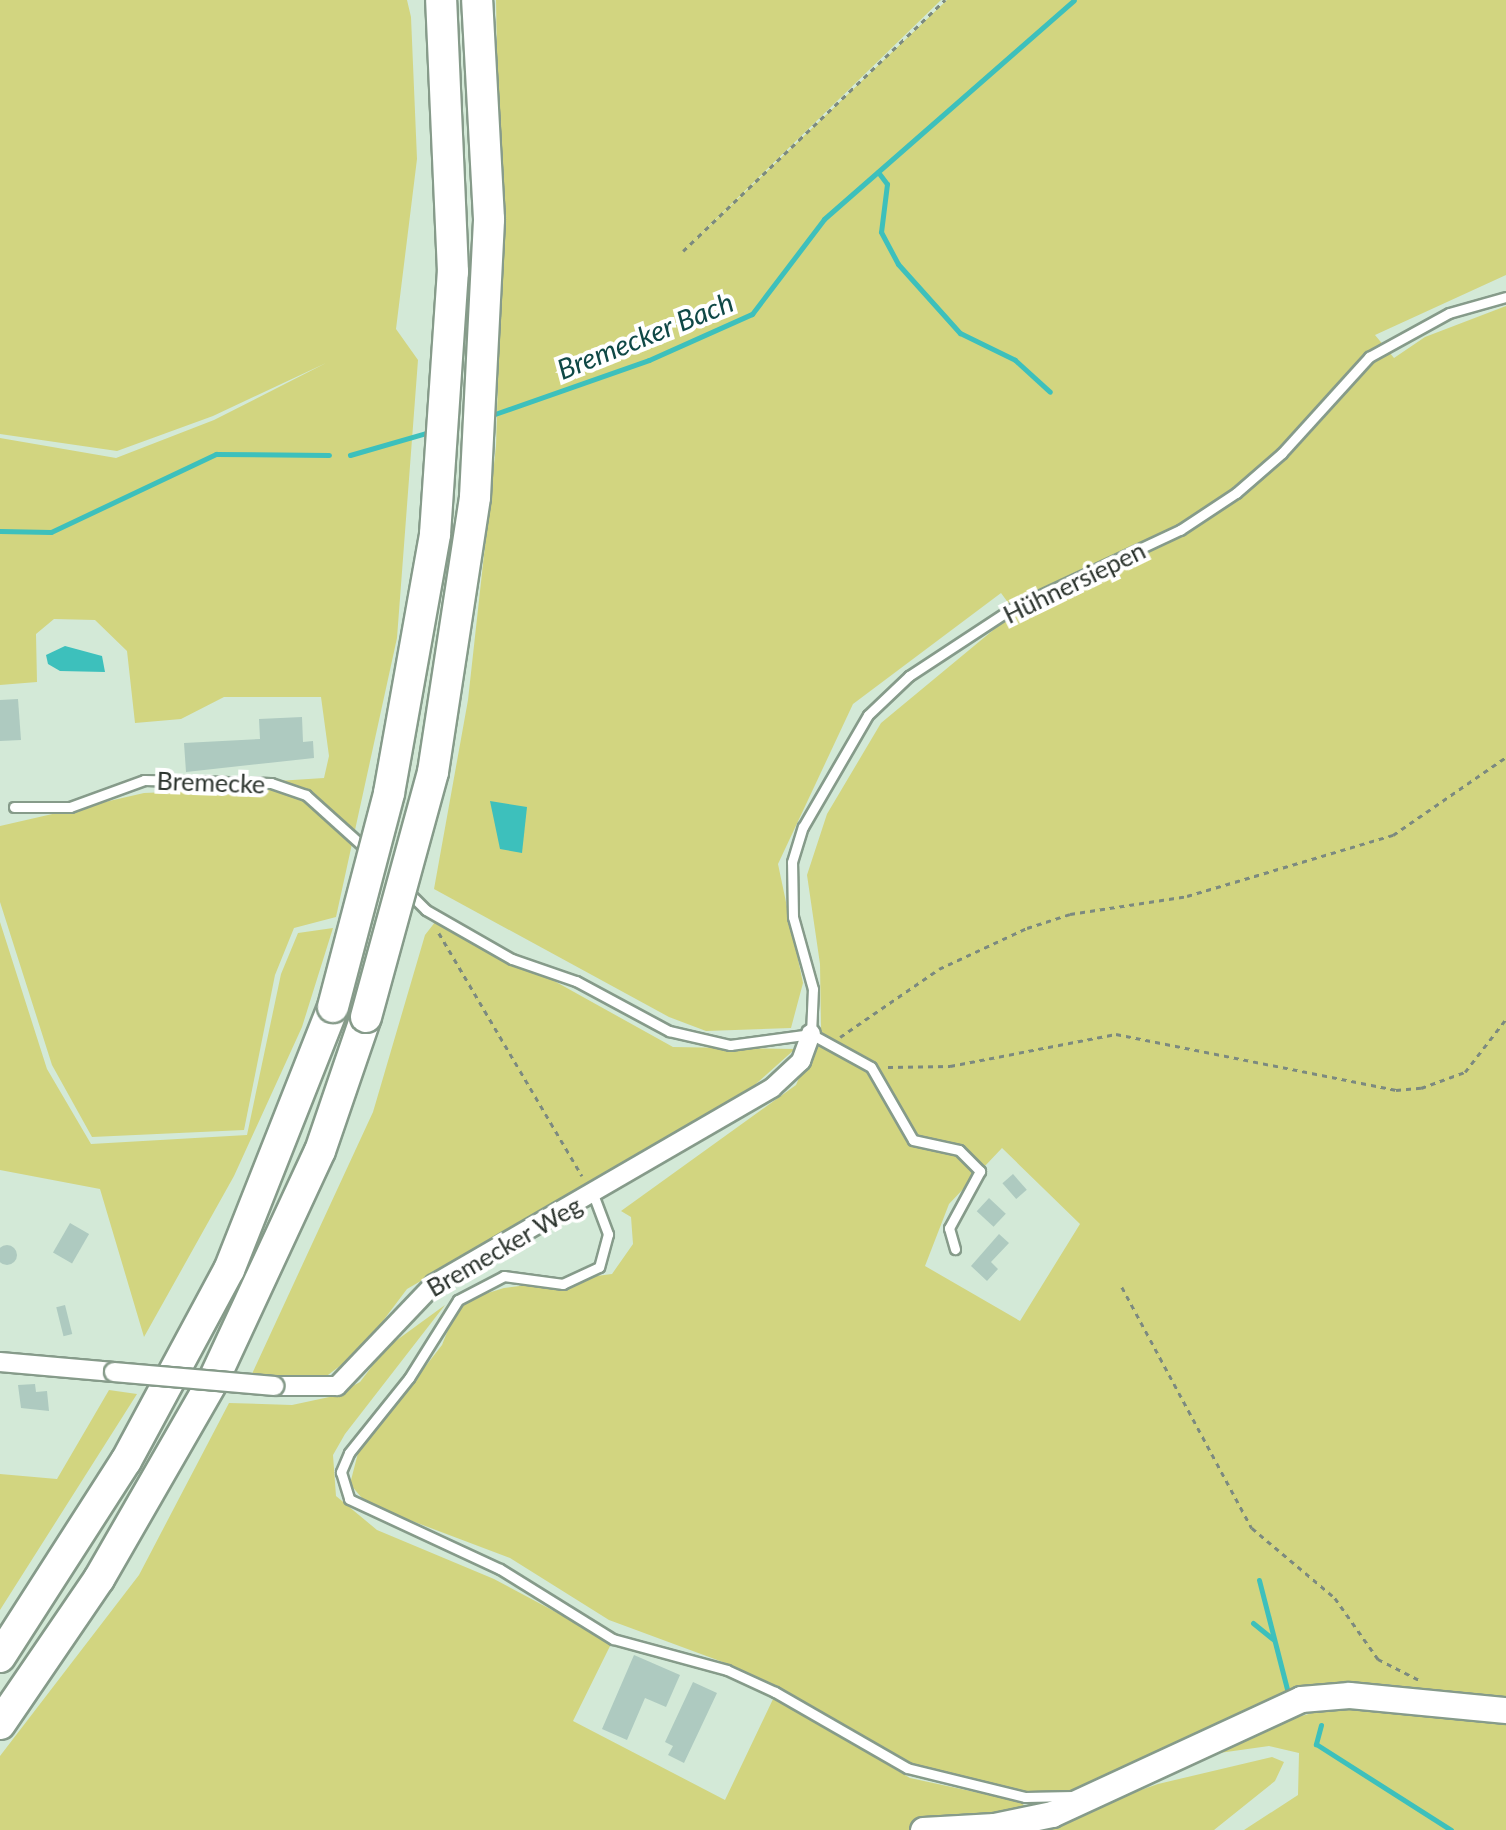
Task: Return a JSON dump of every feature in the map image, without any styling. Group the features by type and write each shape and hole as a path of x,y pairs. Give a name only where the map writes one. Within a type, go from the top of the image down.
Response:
{"highway":[{"path":"0,1657 126,1462 229,1270 333,1007 389,793 435,534 453,272 441,0"},
{"path":"0,1724 100,1579 214,1379 320,1151 366,1018 433,772 475,496 488,219 477,0"}],"main road":[{"path":"923,1830 1018,1823 1089,1800 1300,1699 1348,1695 1506,1710"}],"street":[{"name":"Bremecker Weg","path":"0,1362 274,1386 337,1386 434,1284 772,1088 801,1061 810,1034"}],"lane":[{"name":"Hühnersiepen","path":"810,1034 812,989 793,917 792,862 803,828 868,715 910,676 1012,609 1180,530 1236,493 1369,357 1449,313 1506,296"},
{"name":"Bremecke","path":"14,807 70,806 144,780 293,788 339,821 426,910"},
{"path":"426,910 512,960 576,981 698,1042 730,1045 810,1034 871,1067 913,1140 959,1150 980,1171 948,1228 955,1249"},
{"path":"593,1194 608,1234 599,1267 562,1284 504,1276 458,1300 409,1378 349,1453 341,1472 349,1500 500,1569 613,1639 727,1670 776,1692 906,1768 1026,1797 1089,1800"}],"path":[{"path":"684,251 945,0"},
{"path":"828,1045 939,969 1027,928 1070,914 1187,896 1394,835 1506,757"},
{"path":"426,910 593,1194"},
{"path":"871,1067 950,1066 1116,1034 1408,1089 1465,1072 1506,1019"},
{"path":"1122,1287 1252,1528 1314,1576 1378,1659 1433,1682"}],"green space":[{"path":"0,0 407,0 411,17 417,159 396,329 418,360 397,638 336,917 294,928 275,975 244,1130 92,1137 52,1065 0,902 0,826 144,793 242,789 261,794 277,781 324,778 329,756 321,697 224,697 181,719 135,723 127,651 95,620 54,619 36,634 37,682 0,685 0,438 116,458 214,420 326,363 213,416 117,451 0,434"},
{"path":"496,0 941,0 685,249 947,0 1506,0 1506,275 1375,335 1394,358 1425,337 1506,306 1506,1699 1385,1684 1347,1687 1226,1720 1188,1736 1144,1769 1079,1790 1023,1793 908,1765 728,1664 609,1620 510,1558 367,1504 350,1484 358,1453 442,1345 459,1302 504,1288 612,1274 633,1244 631,1217 621,1211 796,1085 821,1027 820,964 807,875 827,814 881,723 1015,612 1001,593 853,704 778,864 803,983 791,1028 706,1031 669,1017 434,889 468,700 496,446 501,280","holes":["1002,1148 1080,1224 1020,1321 925,1266 949,1204"]},
{"path":"439,917 673,1047 795,1049 748,1091 407,1289 361,1350 320,1381 251,1376 373,1112 425,935"},
{"path":"0,922 47,1069 91,1144 247,1135 281,974 298,933 333,928 302,1027 234,1176 144,1337 100,1189 0,1170"},
{"path":"445,1305 333,1455 336,1496 377,1530 494,1579 612,1642 573,1721 725,1800 774,1697 910,1778 1022,1802 1034,1827 1158,1784 1272,1757 1284,1762 1275,1781 1214,1830 0,1830 0,1756 139,1575 229,1403 292,1405 334,1396 360,1382 386,1348"},
{"path":"109,1390 137,1394 0,1610 0,1474 57,1479"},
{"path":"1347,1703 1506,1721 1506,1830 1244,1830 1298,1795 1299,1753 1269,1746 1212,1754 1274,1724"}],"water":[{"path":"65,646 102,656 105,672 60,671 48,664 46,655"},
{"path":"490,801 527,807 522,853 500,849"}],"building":[{"path":"18,699 21,740 0,741 0,700"},
{"path":"302,717 303,742 313,741 314,758 186,772 184,743 260,739 259,719"},
{"path":"1013,1174 1027,1190 1016,1199 1002,1183"},
{"path":"989,1198 1006,1214 994,1227 977,1211"},
{"path":"70,1223 89,1234 72,1263 53,1252"},
{"path":"999,1234 1009,1243 991,1262 998,1269 987,1281 971,1266"},
{"path":"7,1245 17,1255 7,1265 -3,1255"},
{"path":"65,1305 72,1334 64,1336 56,1307"},
{"path":"35,1384 36,1392 47,1391 49,1411 21,1408 18,1385"},
{"path":"634,1655 680,1675 666,1707 645,1698 627,1740 602,1729"},
{"path":"693,1682 717,1693 684,1763 668,1755 673,1746 665,1742"}],"waterway":[{"name":"Bremecker Bach","path":"492,415 649,360 752,314 824,219 1074,0"},
{"path":"878,172 887,184 881,232 898,264 960,333 1015,360 1050,392"},
{"name":"Bremecker Bach","path":"350,455 433,431"},
{"name":"Bremecker Bach","path":"0,531 51,532 216,454 329,455"},
{"path":"1259,1580 1289,1697"},
{"path":"1253,1623 1273,1639"},
{"path":"1321,1725 1316,1744 1451,1830"}]}
